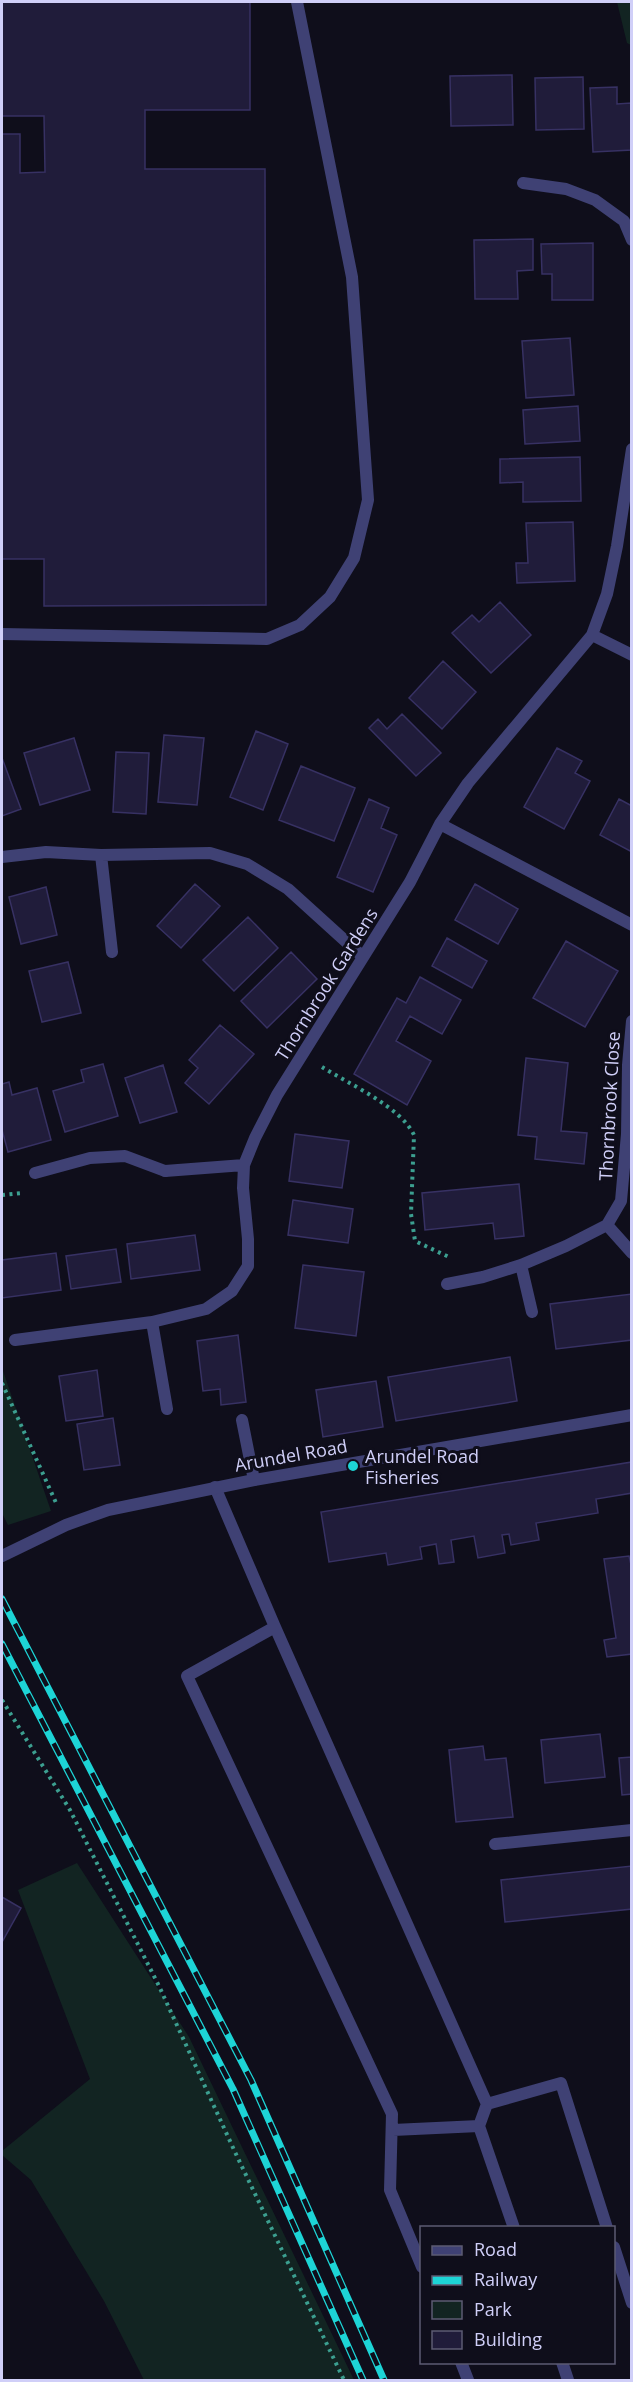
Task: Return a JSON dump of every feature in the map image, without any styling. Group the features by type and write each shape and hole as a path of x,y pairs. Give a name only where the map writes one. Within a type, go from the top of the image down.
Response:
{"street":[{"path":"2,634 267,639 300,625 330,597 354,558 368,500 352,277 297,2"},
{"path":"523,183 566,189 595,200 624,221 632,240"},
{"name":"Thornbrook Gardens","path":"15,1340 152,1322 206,1309 232,1291 248,1266 243,1188 244,1165 255,1138 277,1095 410,882 440,824 496,747 551,686 592,635 607,594 632,449"},
{"path":"592,635 632,655"},
{"path":"440,824 632,925"},
{"path":"2,857 46,852 101,855 210,853 247,864 288,889 363,957"},
{"path":"101,855 112,952"},
{"name":"Thornbrook Close","path":"607,1225 621,1201 627,1134 628,1065 632,1021"},
{"path":"34,1173 90,1158 124,1156 165,1171 244,1165"},
{"path":"447,1284 483,1277 521,1265 607,1225 632,1253"},
{"path":"521,1265 532,1312"},
{"path":"152,1322 167,1409"},
{"name":"Arundel Road","path":"2,1556 66,1525 108,1510 254,1479 632,1415"},
{"path":"242,1420 254,1479"},
{"path":"215,1487 487,2104 479,2126 513,2226"},
{"path":"275,1627 187,1676 392,2114 390,2190 420,2261"},
{"path":"495,1844 632,1830"},
{"path":"487,2104 561,2083 606,2226"},
{"path":"393,2130 479,2126"},
{"path":"615,2250 632,2303"},
{"path":"462,2364 468,2380"},
{"path":"563,2364 568,2380"}],"path":[{"path":"304,1055 387,1107 409,1124 414,1135 411,1214 415,1240 483,1277"},
{"path":"2,1383 66,1525"},
{"path":"2,1700 70,1810 159,1986 344,2380"}],"green space":[{"path":"617,2 631,2 631,45 627,43"},
{"path":"2,1368 51,1511 8,1525 2,1513"},
{"path":"77,1863 189,2037 354,2380 144,2380 104,2301 31,2180 2,2155 2,2151 90,2079 18,1890"}],"building":[{"path":"2,2 250,2 250,110 145,110 145,169 265,169 266,605 44,606 44,559 2,559 2,134 20,134 20,173 45,172 44,116 2,116"},
{"path":"512,75 513,125 451,126 450,76"},
{"path":"583,77 584,129 536,130 535,78"},
{"path":"617,87 617,104 631,103 632,150 593,152 590,88"},
{"path":"533,239 533,270 517,271 518,299 475,299 474,240"},
{"path":"593,243 593,300 552,300 552,274 542,274 541,244"},
{"path":"570,338 574,395 526,398 522,341"},
{"path":"578,406 580,441 525,444 523,410"},
{"path":"580,457 581,501 523,502 523,482 500,483 500,459"},
{"path":"573,522 575,581 517,583 516,563 528,563 526,523"},
{"path":"500,602 531,635 491,673 452,633 472,615 479,622"},
{"path":"443,661 476,692 442,729 409,698"},
{"path":"402,714 441,753 416,776 369,728 378,719 387,729"},
{"path":"256,731 288,744 263,810 230,797"},
{"path":"164,735 204,738 197,805 158,802"},
{"path":"74,738 90,790 40,805 24,753"},
{"path":"557,748 582,761 575,773 590,781 564,829 524,807"},
{"path":"116,752 149,753 146,814 113,812"},
{"path":"2,758 21,809 2,816"},
{"path":"301,766 355,788 334,841 279,820"},
{"path":"369,799 389,808 381,828 397,835 373,892 337,877"},
{"path":"619,799 632,806 632,852 600,835"},
{"path":"195,884 220,906 181,948 157,926"},
{"path":"475,884 518,909 498,944 455,920"},
{"path":"46,887 57,935 21,944 9,897"},
{"path":"248,917 278,948 234,991 203,960"},
{"path":"447,938 487,961 472,988 432,966"},
{"path":"566,941 618,971 585,1027 533,998"},
{"path":"291,952 317,979 267,1028 241,1001"},
{"path":"68,962 81,1013 42,1022 29,971"},
{"path":"420,977 461,1000 442,1034 410,1016 396,1041 431,1061 407,1105 354,1074 397,998 406,1003"},
{"path":"220,1025 254,1054 209,1104 185,1083 198,1068 189,1060"},
{"path":"526,1058 568,1063 561,1131 587,1133 584,1164 535,1159 537,1137 518,1135"},
{"path":"103,1064 118,1116 65,1132 53,1091 84,1082 81,1070"},
{"path":"163,1065 177,1112 140,1123 125,1078"},
{"path":"9,1082 12,1095 37,1088 51,1140 8,1152 2,1130 2,1084"},
{"path":"295,1134 349,1141 342,1188 289,1181"},
{"path":"519,1184 524,1236 495,1239 493,1223 425,1230 422,1193"},
{"path":"293,1200 353,1209 348,1243 288,1235"},
{"path":"195,1235 200,1270 131,1279 127,1244"},
{"path":"116,1249 121,1282 71,1289 66,1256"},
{"path":"56,1253 61,1290 2,1298 2,1260"},
{"path":"303,1265 364,1272 356,1336 295,1328"},
{"path":"632,1294 632,1340 556,1349 550,1304"},
{"path":"238,1335 246,1402 221,1405 220,1389 203,1391 197,1341"},
{"path":"510,1357 517,1401 396,1421 388,1377"},
{"path":"97,1370 103,1416 66,1421 59,1376"},
{"path":"376,1381 383,1427 323,1437 316,1390"},
{"path":"113,1418 120,1465 84,1470 77,1424"},
{"path":"632,1462 632,1493 596,1499 598,1513 536,1523 539,1540 511,1545 509,1534 502,1535 505,1553 478,1558 474,1536 451,1540 454,1562 439,1564 436,1544 420,1547 422,1559 388,1565 386,1553 329,1562 321,1512"},
{"path":"629,1556 632,1569 632,1654 607,1657 604,1640 616,1638 604,1559"},
{"path":"600,1734 605,1777 545,1783 541,1740"},
{"path":"483,1746 485,1760 506,1758 513,1817 456,1822 449,1750"},
{"path":"632,1757 632,1794 622,1795 619,1758"},
{"path":"632,1866 632,1909 505,1922 501,1880"},
{"path":"2,1897 21,1908 2,1942"}],"railway":[{"path":"2,1599 251,2080 384,2380"},
{"path":"2,1644 233,2089 363,2380"}],"place":[{"name":"Arundel Road Fisheries","path":"353,1466"}]}
